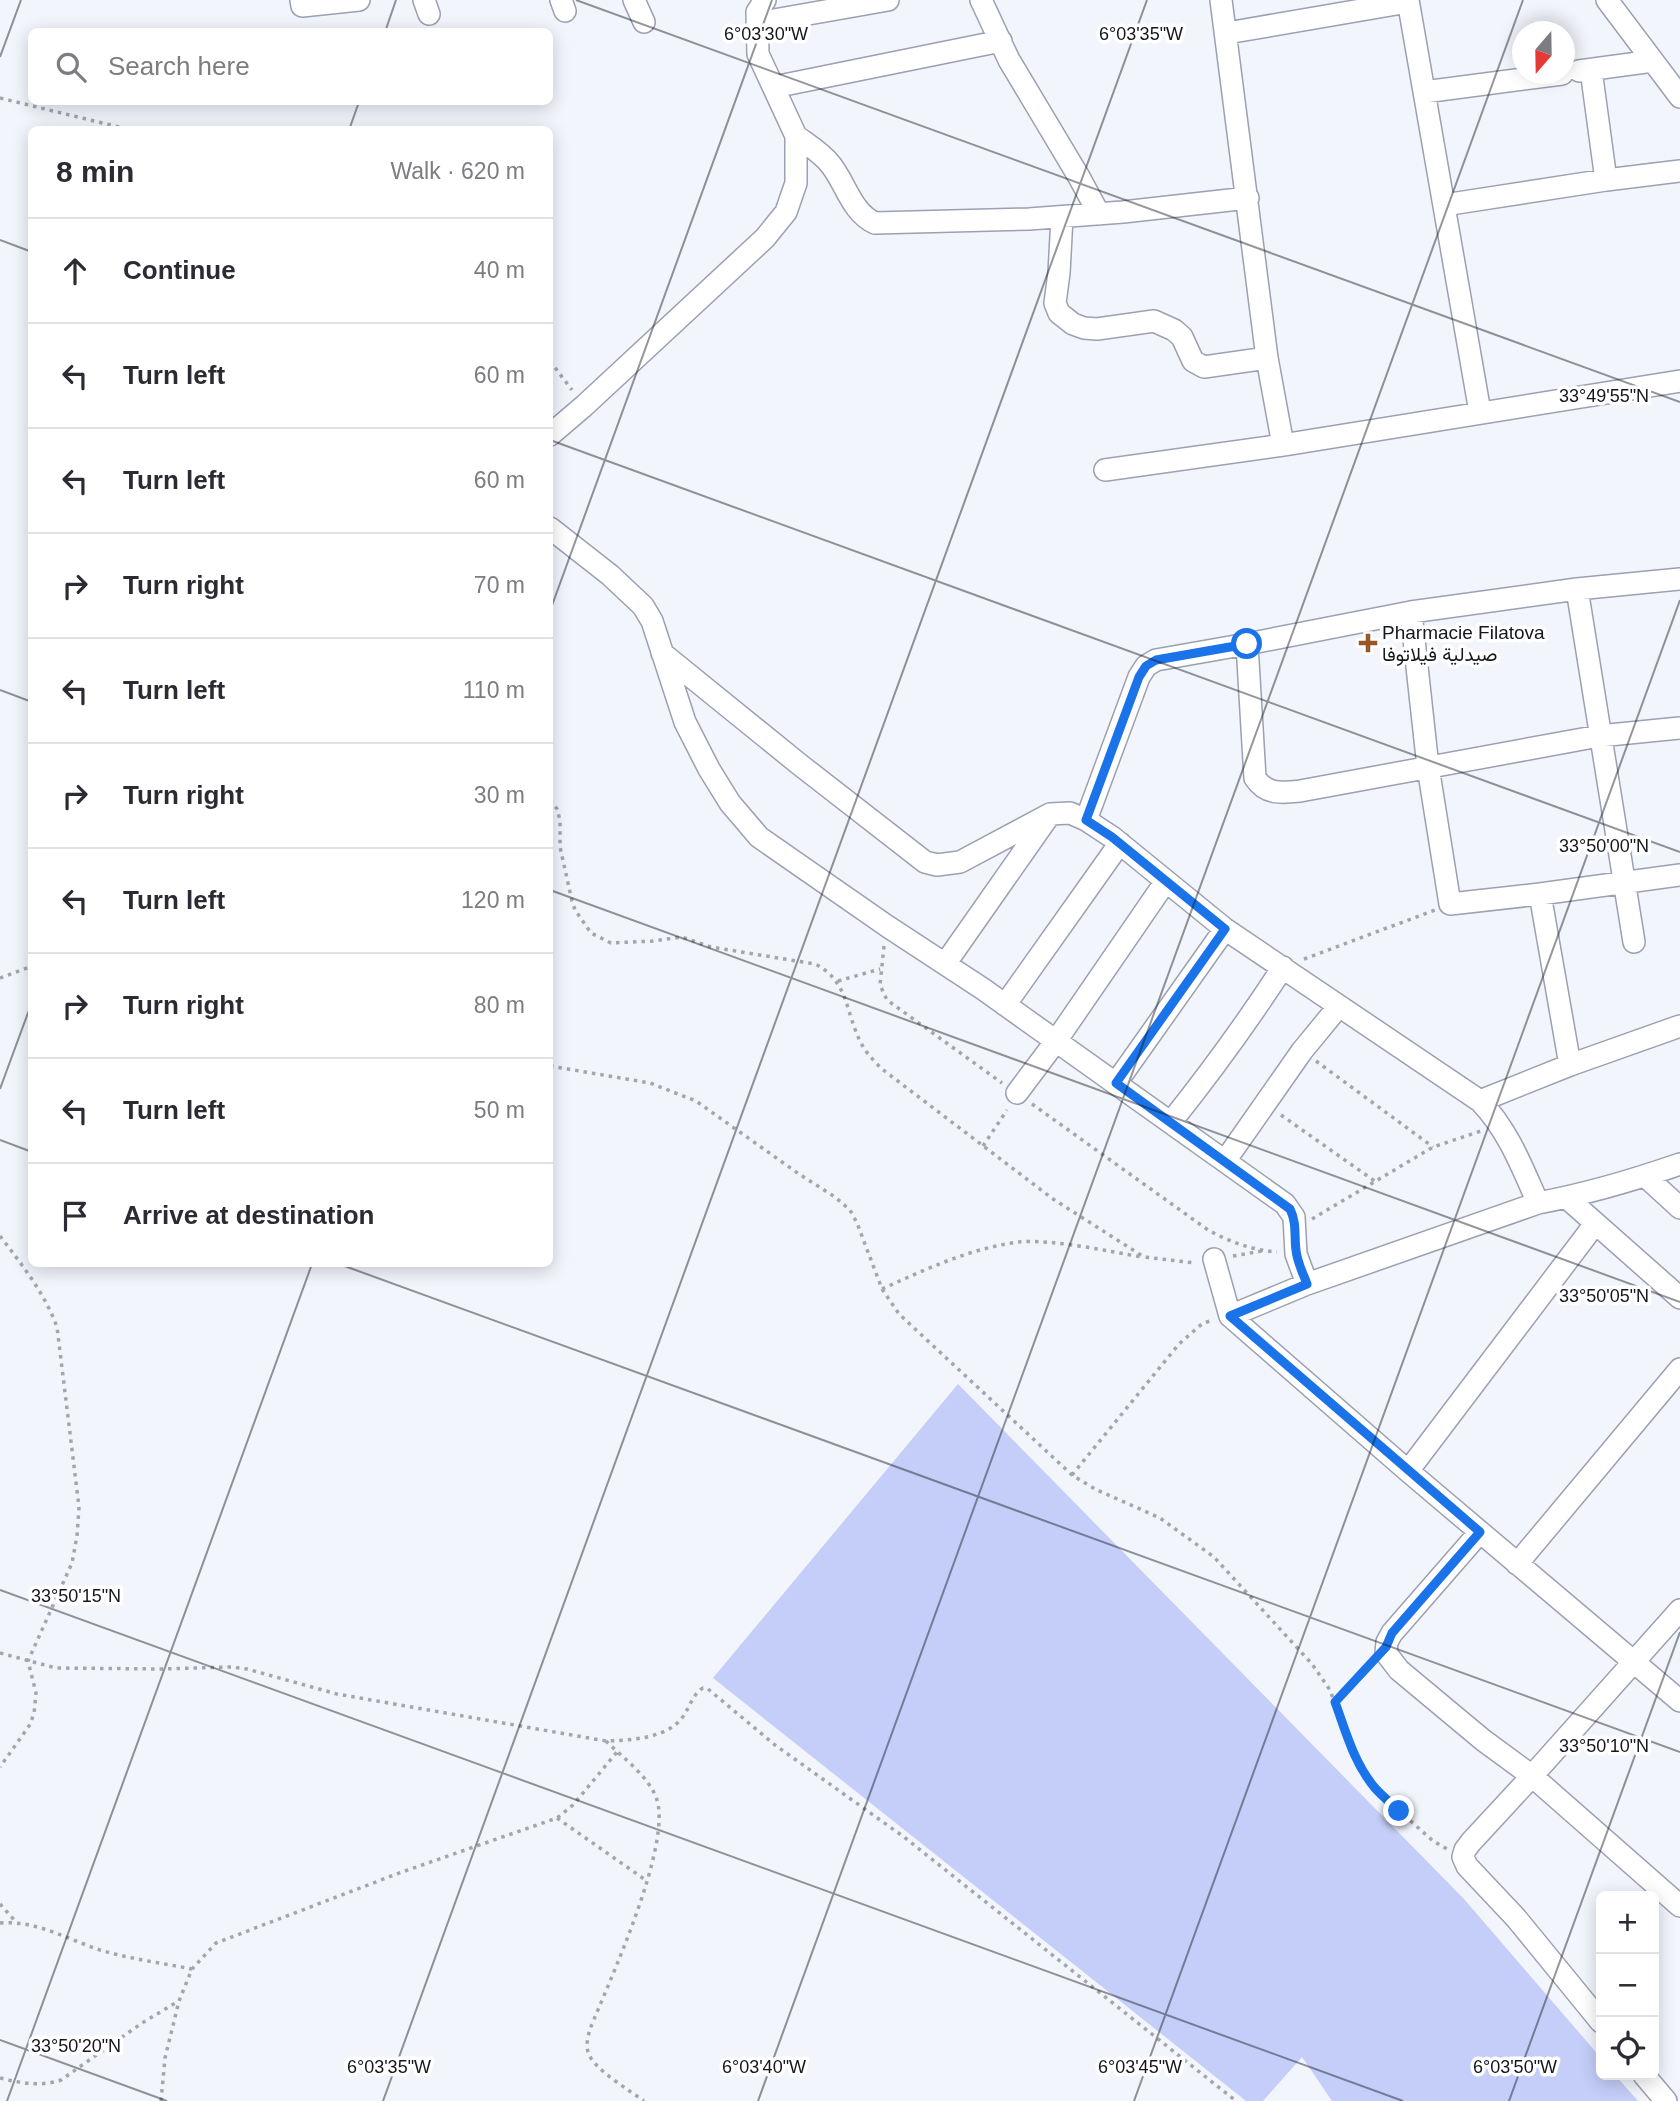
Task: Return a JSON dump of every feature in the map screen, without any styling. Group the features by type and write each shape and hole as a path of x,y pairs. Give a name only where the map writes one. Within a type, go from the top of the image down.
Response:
{"street":[{"path":"301,0 302,6 359,0"},
{"path":"634,0 644,22"},
{"path":"765,0 757,12 758,54 789,124 796,136 830,163 857,209 875,223 1062,217 1248,198"},
{"path":"757,23 888,0"},
{"path":"981,0 1009,60 1099,214"},
{"path":"1221,0 1267,358 1283,445"},
{"path":"1607,0 1680,97"},
{"path":"1227,33 1408,1 1480,412"},
{"path":"774,87 1001,41"},
{"path":"1575,72 1653,61"},
{"path":"1591,70 1606,180"},
{"path":"1424,92 1512,80"},
{"path":"553,432 765,239 786,212 796,183 796,136"},
{"path":"1444,205 1680,171"},
{"path":"1062,217 1055,303 1059,313 1073,324 1097,329 1154,321 1174,330 1182,337 1193,361 1203,367 1267,358"},
{"path":"1105,470 1283,445 1680,381"},
{"path":"553,530 610,575 643,606 652,621 685,722 730,803 759,836 1005,1005 1290,1209 1296,1228 1296,1254 1307,1284"},
{"path":"1086,820 1132,693 1146,666 1164,658 1411,612 1577,589 1680,579"},
{"path":"1577,589 1634,942"},
{"path":"1411,612 1428,767 1450,904 1680,875"},
{"path":"1247,644 1255,778 1265,789 1273,792 1300,791 1599,736 1680,728"},
{"path":"662,653 925,862 937,865 960,862 1050,814 1070,813 1086,820 1225,929 1480,1101 1509,1140 1538,1203"},
{"path":"946,964 1050,814"},
{"path":"1005,1005 1120,844"},
{"path":"1017,1093 1166,881"},
{"path":"1541,894 1570,1065"},
{"path":"1116,1083 1225,929"},
{"path":"1171,1122 1220,1060 1283,967"},
{"path":"1224,1160 1302,1051 1339,1006"},
{"path":"1480,1101 1570,1065 1680,1026"},
{"path":"1230,1316 1307,1284 1538,1203 1645,1177 1680,1164"},
{"path":"1645,1177 1680,1208"},
{"path":"1567,1198 1680,1298"},
{"path":"1408,1471 1595,1224"},
{"path":"1214,1259 1230,1316 1680,1701"},
{"path":"1517,1564 1680,1370"},
{"path":"1480,1532 1398,1625 1392,1633 1386,1653 1399,1670 1483,1740 1532,1776 1680,1906"},
{"path":"1597,2017 1516,1918 1467,1866 1463,1857 1471,1842 1680,1611"},
{"path":"1648,2080 1666,2101"}],"path":[{"path":"0,98 28,105"},
{"path":"29,105 115,126"},
{"path":"553,365 584,405"},
{"path":"553,804 560,820 561,856 572,901 591,933 611,943 691,939 711,947 815,964 827,970 838,981 861,1042 882,1069 1053,1199 1144,1257"},
{"path":"1283,967 1450,904"},
{"path":"887,926 880,969 880,985 887,1000 1208,1230 1224,1239 1262,1251 1296,1254"},
{"path":"0,978 28,968"},
{"path":"838,981 880,969"},
{"path":"1302,1051 1433,1147"},
{"path":"553,1066 650,1083 696,1101 850,1210 882,1289 899,1314 1072,1475 1094,1489 1160,1518 1214,1557 1312,1664 1335,1702 1355,1759 1376,1790 1433,1841 1463,1857"},
{"path":"982,1146 1017,1093"},
{"path":"1264,1103 1376,1182"},
{"path":"1296,1228 1433,1147 1500,1125"},
{"path":"0,1236 38,1287 50,1307 57,1327 79,1507 72,1563 28,1661 36,1693 34,1714 29,1726 0,1767"},
{"path":"882,1289 927,1268 980,1250 1019,1242 1072,1246 1181,1263 1199,1263 1262,1251"},
{"path":"1072,1475 1179,1344 1203,1323 1230,1316"},
{"path":"1335,1702 1386,1647"},
{"path":"0,1653 56,1668 247,1669 337,1694 606,1741 636,1739 671,1727 682,1719 696,1692 702,1688 708,1689 775,1745 904,1837 1236,2101"},
{"path":"606,1741 635,1769 656,1797 659,1815 657,1840 647,1881 632,1926 590,2029 588,2051 594,2062 644,2101"},
{"path":"161,2101 164,2058 179,2001 192,1969 216,1943 402,1872 557,1818 573,1805 617,1752"},
{"path":"557,1818 647,1881"},
{"path":"0,1905 16,1922"},
{"path":"0,1923 32,1925 102,1950 192,1969"},
{"path":"0,2078 47,2085 61,2080 142,2023 179,2001"}],"shaded area":[{"path":"958,1384 1464,1899 1596,2052 1596,2080 1619,2080 1638,2101 1332,2101 1302,2057 1263,2101 1246,2101 713,1678"}],"place":[{"name":"Pharmacie Filatova صيدلية فيلاتوفا","path":"1368,643"}],"route":[{"path":"1247,644 1156,660 1146,666 1132,693 1086,820 1112,837 1225,929 1116,1083 1285,1204 1294,1217 1296,1254 1307,1284 1230,1316 1480,1532 1392,1633 1386,1647 1335,1702 1355,1759 1376,1790 1399,1811"}]}
